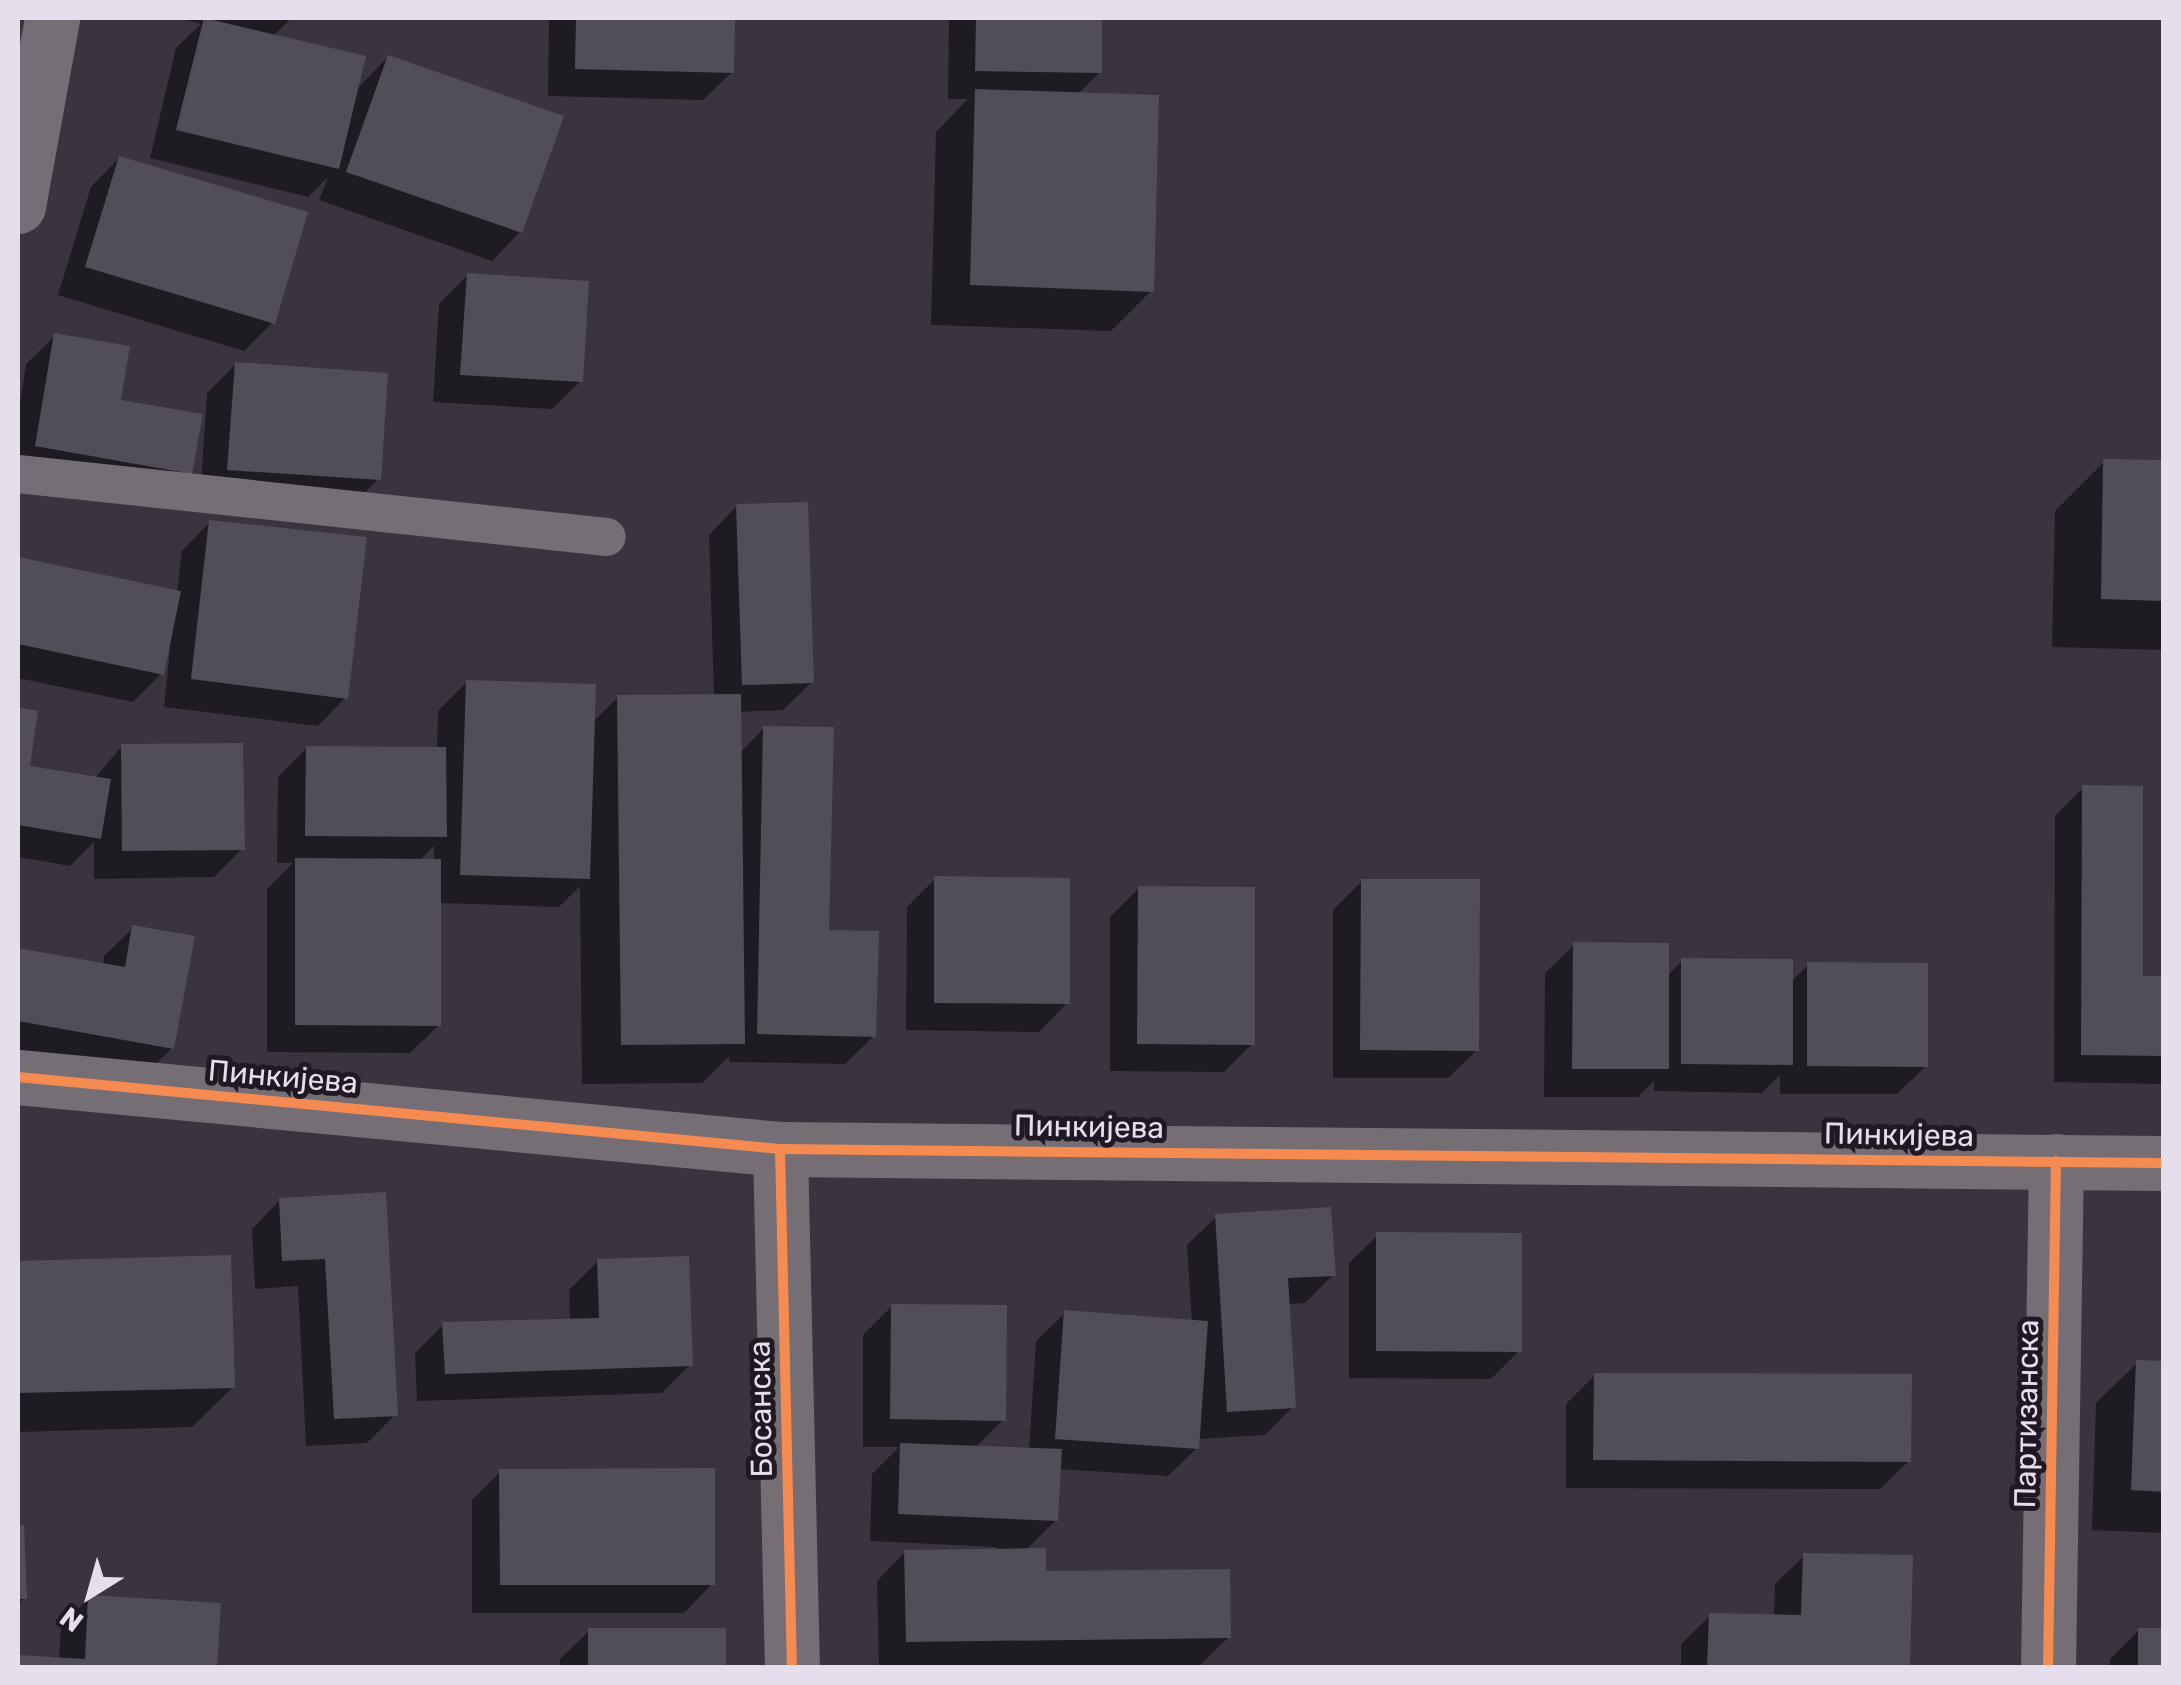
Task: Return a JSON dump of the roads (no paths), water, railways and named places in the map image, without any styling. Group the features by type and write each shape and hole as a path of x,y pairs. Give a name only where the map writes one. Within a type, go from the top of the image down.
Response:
{"street":[{"path":"18,206 52,18"},
{"name":"Пинкијева","path":"18,1076 780,1149 2164,1163"},
{"name":"Босанска","path":"780,1149 792,1668"},
{"name":"Партизанска","path":"2048,1668 2056,1162"}],"lane":[{"path":"18,474 607,537"}]}
